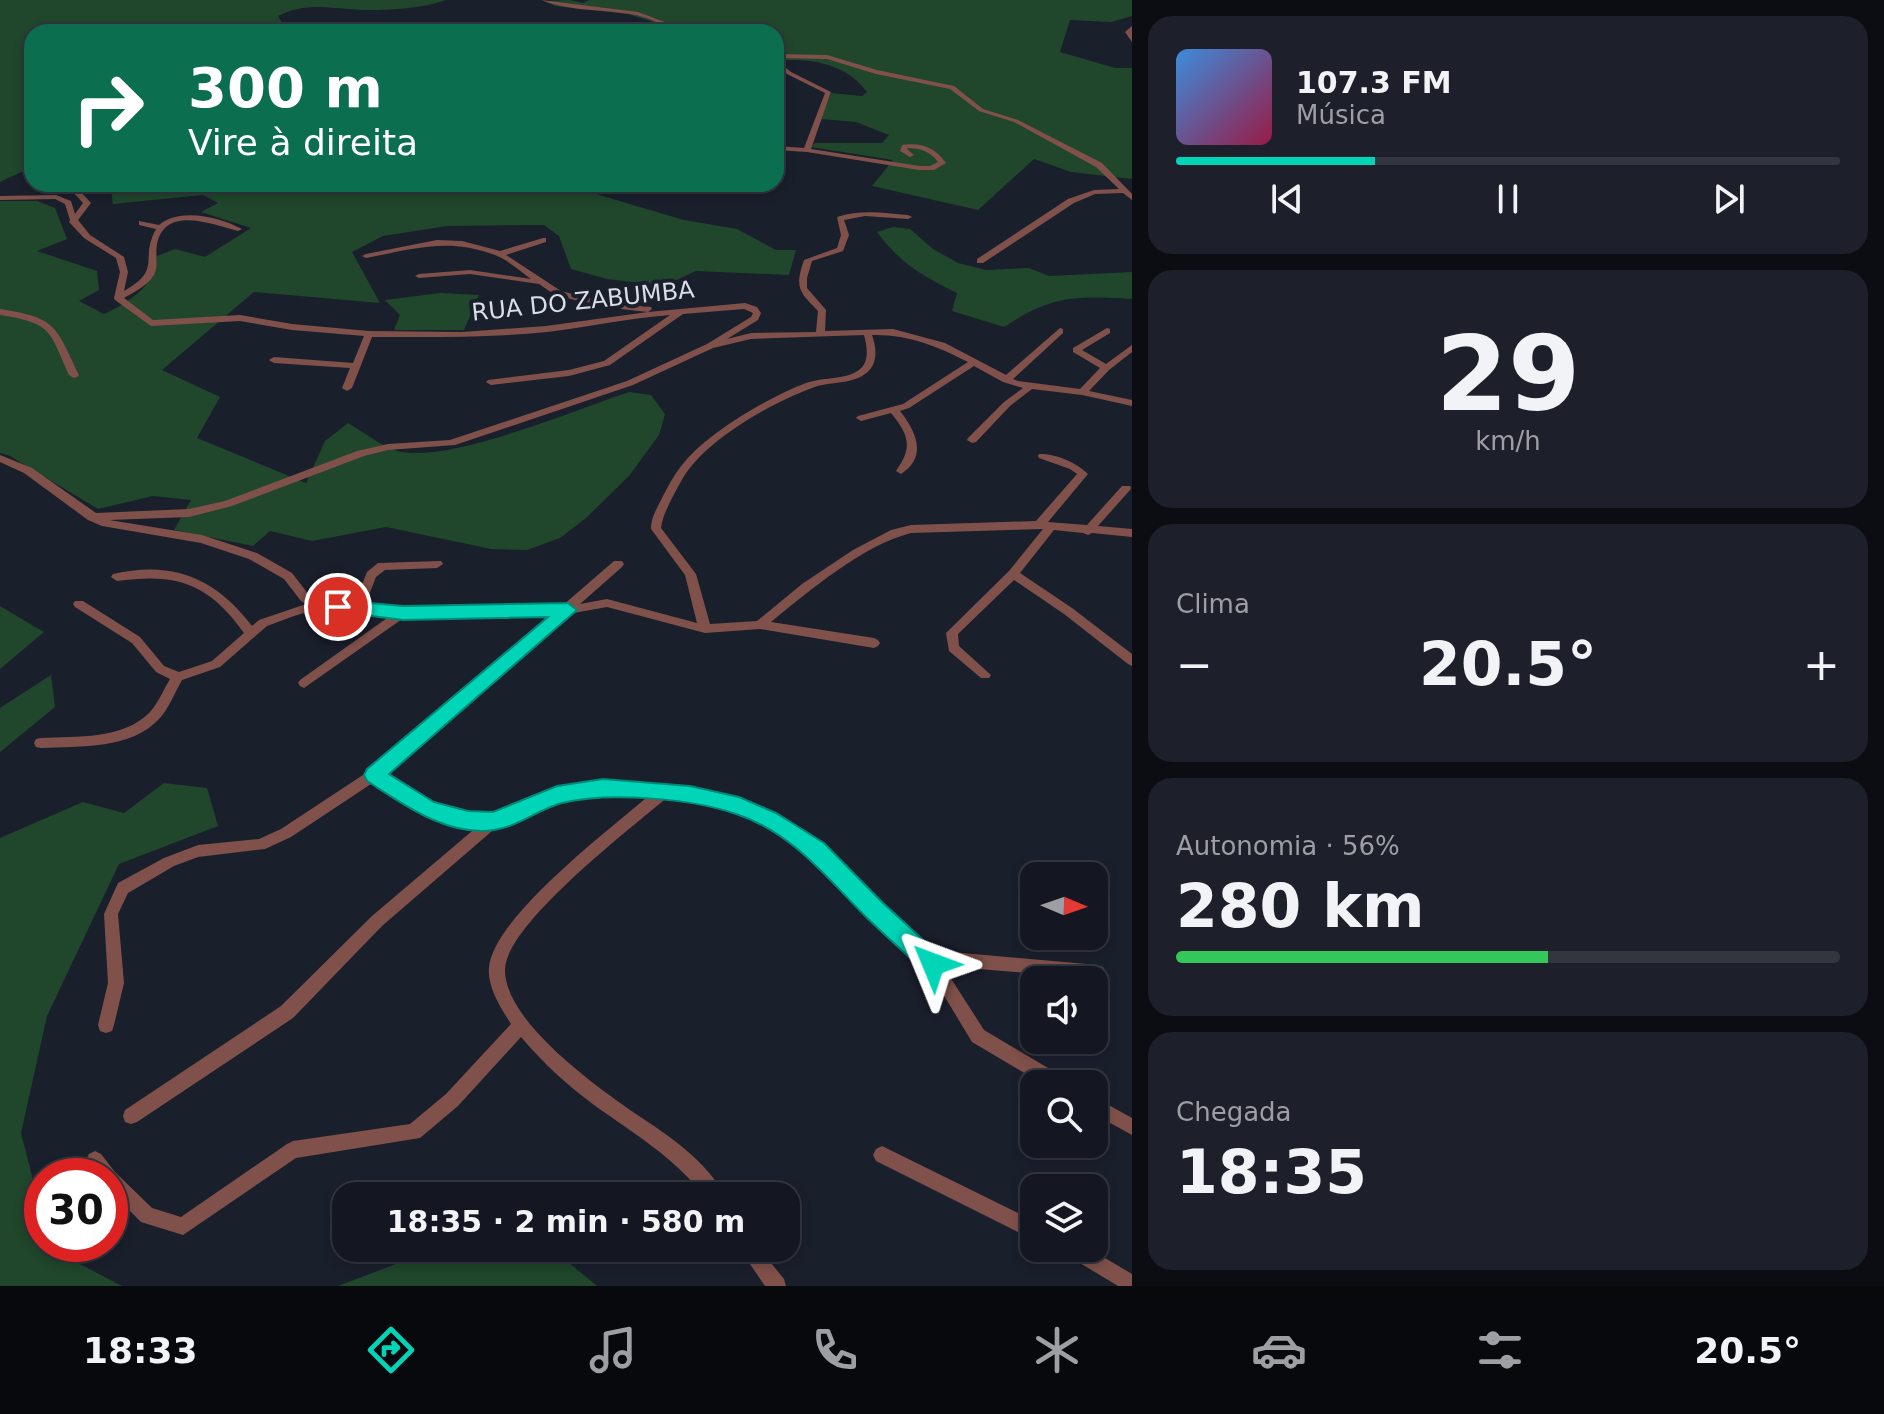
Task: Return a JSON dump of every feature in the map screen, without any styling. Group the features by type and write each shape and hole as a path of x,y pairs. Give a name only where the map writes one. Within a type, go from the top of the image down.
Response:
{"street":[{"path":"544,0 573,7 638,14 666,24"},
{"path":"1130,30 1132,40"},
{"path":"784,56 827,57 876,72 952,87 981,110 1016,121 1099,165 1132,198"},
{"path":"784,69 828,92 807,150"},
{"path":"784,149 919,168 931,168 942,163 937,155 926,148 904,146 903,149 910,155"},
{"path":"980,261 1071,201 1094,192 1122,191"},
{"path":"73,222 87,203 77,192"},
{"path":"0,198 56,197 68,203 73,222 86,238 120,257 124,272 118,298"},
{"path":"820,334 822,310 801,289 800,282 808,260 840,249 845,235 840,219 861,214 908,217"},
{"path":"118,298 149,276 153,265 153,244 162,228 181,217 199,216 238,229"},
{"path":"142,223 162,228"},
{"path":"500,254 543,240"},
{"path":"366,256 437,242 462,243 500,254 558,293 605,305 679,311"},
{"path":"419,276 470,272 543,284"},
{"name":"RUA DO ZABUMBA","path":"118,298 151,323 240,318 292,327 369,334 505,333 729,306 754,309 757,313 755,318 710,346"},
{"path":"491,382 569,373 607,363 679,311"},
{"path":"0,312 45,322 54,331 74,375"},
{"path":"1006,380 1060,331"},
{"path":"1106,368 1076,350 1107,331"},
{"path":"92,517 189,513 228,504 361,453 388,447 451,443 630,383 710,346 751,336 893,332 918,336 1028,388 1082,392 1132,403"},
{"path":"705,629 690,574 656,529 655,522 672,488 695,455 722,435 798,390 859,374 866,368 872,351 867,333"},
{"path":"347,388 369,334"},
{"path":"1082,392 1132,348"},
{"path":"274,360 356,366"},
{"path":"861,418 894,410 917,400 974,362"},
{"path":"972,440 1007,404 1028,388"},
{"path":"894,410 908,427 914,443 909,462 901,471"},
{"path":"985,675 953,648 952,633 1013,574 1083,474 1074,467 1043,456"},
{"path":"0,458 28,471 92,517 124,527 202,539 253,556 288,576 305,598 318,605"},
{"path":"1088,531 1126,488"},
{"path":"760,625 806,587 895,533 948,525 1045,525 1132,533"},
{"path":"358,608 371,575 382,566 437,564"},
{"path":"106,1025 116,983 111,914 123,888 169,862 198,851 269,842 374,775 618,564"},
{"path":"117,577 147,572 190,579 213,590 235,609 251,634"},
{"path":"1013,574 1068,611 1132,661"},
{"path":"41,743 122,736 155,715 178,677 216,664 263,623 318,605 403,613 568,610 596,603 619,604 705,629 760,625 874,643"},
{"path":"79,604 136,640 160,669 178,677"},
{"path":"304,683 403,613"},
{"path":"374,775 428,809 468,820 494,821"},
{"path":"131,1116 287,1012 377,921 494,821 557,795 603,788 663,792 739,805 816,849 875,911 926,957 978,1036 1035,1070"},
{"path":"663,792 540,901 504,944 497,969 499,987 519,1027 597,1097 652,1132 696,1170 705,1182"},
{"path":"926,957 1029,966"},
{"path":"128,1196 147,1216 183,1226 293,1150 414,1132 452,1100 519,1027"},
{"path":"1108,1113 1132,1127"},
{"path":"882,1155 1020,1224"},
{"path":"759,1262 777,1286"},
{"path":"1095,1262 1132,1284"}],"green space":[{"path":"0,0 446,0 389,10 300,8 278,16 282,24 24,24 24,171 0,182"},
{"path":"1132,0 1132,16 1111,22 1070,20 1060,52 1115,68 1132,68 1132,179 1071,172 1034,159 978,210 872,186 893,160 811,147 815,143 882,143 889,135 856,122 821,119 831,93 862,96 867,92 838,68 814,61 784,61 784,24 659,24 628,14 555,6 544,1"},
{"path":"579,22 586,24 513,24"},
{"path":"111,192 589,192 684,220 737,229 776,250 796,250 789,275 696,271 664,286 607,279 571,269 559,236 544,225 447,226 383,236 352,252 380,303 254,292 162,370 220,397 197,438 306,483 325,441 348,423 395,450 424,453 482,442 629,392 651,395 665,414 659,435 629,476 586,518 560,538 527,550 491,549 386,527 312,541 270,531 253,546 174,530 191,500 153,496 98,509 0,453 0,201 37,201 55,208 67,239 37,251 97,271 99,290 79,301 104,314 140,292 152,275 157,256 175,249 205,257 251,228 201,212 218,203 203,195 113,204"},
{"path":"893,227 910,229 933,249 958,263 986,270 1029,268 1049,276 1132,272 1132,299 1080,298 1051,303 1004,327 952,311 957,293 912,268 877,232"},
{"path":"440,293 479,295 464,330 394,330 400,315 385,300"},
{"path":"0,606 44,632 0,669"},
{"path":"51,675 55,707 0,752 0,708"},
{"path":"164,783 207,788 218,826 119,864 47,1016 21,1133 27,1158 24,1158 24,1262 76,1262 122,1286 0,1286 0,838 83,802 124,813"},
{"path":"401,1262 568,1262 597,1286 338,1286"}],"route":[{"path":"338,607 403,613 568,610 374,775 428,809 468,820 494,821 557,795 603,788 690,795 739,805 769,819 816,849 875,911 933,964"}]}
